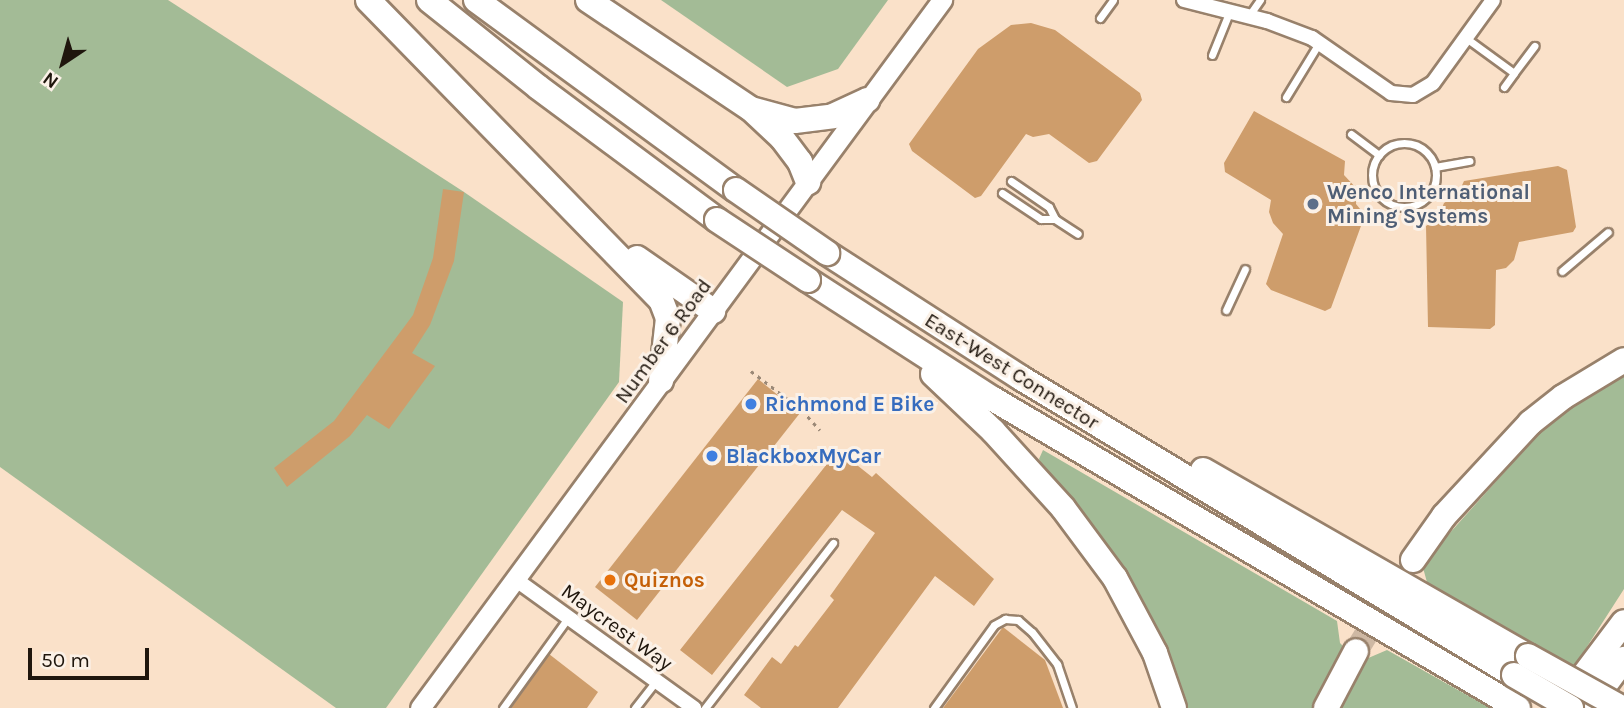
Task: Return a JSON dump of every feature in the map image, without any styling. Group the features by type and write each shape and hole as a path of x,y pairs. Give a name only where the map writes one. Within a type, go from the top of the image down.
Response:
{"highway":[{"path":"369,0 661,300 668,318 661,381"},
{"name":"East-West Connector","path":"429,0 538,87 717,220 847,307 993,399 1508,702"},
{"name":"East-West Connector","path":"476,0 736,190 827,253 1021,377 1155,442 1521,666"},
{"path":"588,0 751,109 782,138 800,162 808,182"},
{"path":"751,109 795,121 833,116 868,100"},
{"path":"590,225 713,311"},
{"path":"847,307 929,370 993,431 1063,508 1115,578 1155,653 1174,708"},
{"path":"1413,560 1444,516 1530,423 1575,389 1624,360"},
{"path":"1559,708 1624,622"},
{"path":"1326,708 1356,651"},
{"path":"1588,708 1624,659"},
{"path":"1521,666 1571,708"},
{"path":"1521,666 1622,708"}],"main road":[{"name":"Number 6 Road","path":"421,708 942,0"}],"street":[{"path":"1191,1 1292,30 1319,43 1391,93 1413,95 1433,83 1493,0"},
{"name":"Maycrest Way","path":"515,579 694,708"}],"lane":[{"path":"1100,18 1113,0"},
{"path":"1247,17 1260,1"},
{"path":"1212,54 1229,13"},
{"path":"1466,37 1514,73"},
{"path":"1286,97 1319,43"},
{"path":"1504,87 1534,46"},
{"path":"1351,134 1379,155"},
{"path":"1396,144 1416,146 1431,158 1435,167 1434,188 1428,197 1409,207 1398,207 1379,195 1372,175 1379,155 1396,144"},
{"path":"1435,167 1469,161"},
{"path":"1011,181 1049,207 1055,219 1078,234"},
{"path":"1002,193 1041,219 1055,219"},
{"path":"1562,271 1608,232"},
{"path":"1226,310 1245,269"},
{"path":"705,708 833,543"},
{"path":"503,708 569,618"},
{"path":"934,708 994,625 1005,619 1018,620 1032,632 1057,664 1073,708"},
{"path":"635,708 656,680"}],"path":[{"path":"751,372 802,410 820,430"}],"green space":[{"path":"0,0 168,0 464,192 623,302 619,382 386,708 336,708 0,467"},
{"path":"661,0 888,0 838,69 787,87"},
{"path":"1624,371 1624,589 1572,670 1428,586 1422,564 1508,468 1522,445 1583,396"},
{"path":"1043,450 1337,621 1340,643 1346,649 1315,708 1186,708 1175,677 1043,468 1039,459"},
{"path":"1387,650 1490,708 1337,708 1361,657 1366,659"}],"building":[{"path":"1031,23 1055,30 1140,93 1142,100 1097,161 1089,163 1049,134 1033,137 1026,134 981,196 975,198 912,151 909,144 978,49 1011,25"},
{"path":"1254,111 1345,161 1344,175 1357,189 1356,204 1365,215 1331,308 1325,311 1271,290 1266,284 1283,234 1273,223 1269,212 1271,200 1225,172 1224,163"},
{"path":"1558,166 1567,170 1576,227 1573,232 1519,242 1514,260 1506,268 1496,270 1495,325 1490,329 1428,327 1426,226 1438,218 1444,203 1458,194 1464,181"},
{"path":"443,189 464,192 454,261 430,325 412,353 435,366 389,429 367,415 350,436 287,487 274,468 334,421 413,315 433,258"},
{"path":"758,379 800,413 637,620 595,587"},
{"path":"838,450 872,477 876,473 994,579 974,606 935,576 838,708 761,708 744,695 772,657 781,664 795,645 798,647 834,600 830,596 875,533 842,510 712,675 680,650"},
{"path":"1003,627 1045,660 1063,708 943,708"},
{"path":"549,654 598,692 587,708 511,708"}],"tunnel":[{"path":"1356,651 1399,581"}],"place":[{"name":"Wenco International Mining Systems","path":"1313,204"},
{"name":"Richmond E Bike","path":"751,404"},
{"name":"BlackboxMyCar","path":"712,456"},
{"name":"Quiznos","path":"610,580"}]}
